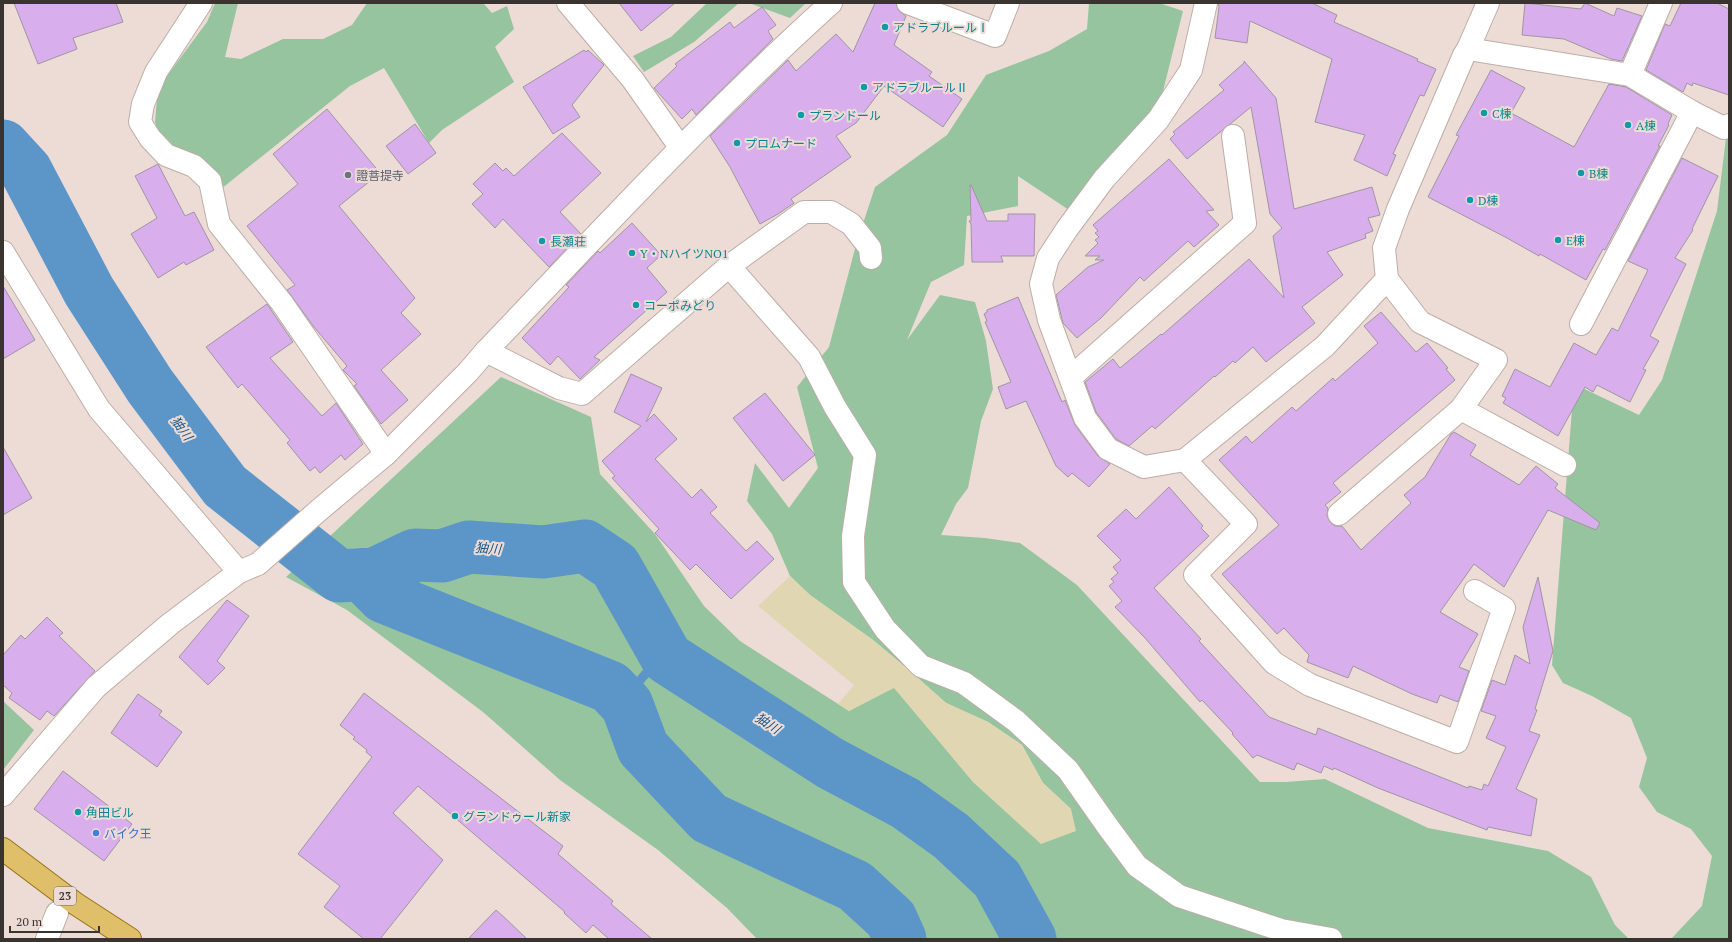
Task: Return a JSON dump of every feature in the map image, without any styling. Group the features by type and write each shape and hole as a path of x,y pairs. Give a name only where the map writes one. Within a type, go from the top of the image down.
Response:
{"main road":[{"name":"23","path":"3,849 76,904 130,939"}],"street":[{"path":"201,3 156,72 143,104 140,122 150,138 166,155 194,166 210,181 218,224 282,303 386,454"},
{"path":"568,3 633,80 680,148"},
{"path":"3,795 96,687 170,624 248,568 386,454 468,372 486,351 680,148 831,3"},
{"path":"908,3 995,36 1008,3"},
{"path":"1206,3 1191,70 1158,120 1104,179 1067,229 1048,258 1041,284 1049,320 1085,418 1108,450 1144,467 1185,460 1325,346 1387,279"},
{"path":"1339,514 1461,409 1496,360 1420,322 1387,279 1384,248 1396,215 1464,55 1488,3"},
{"path":"1630,75 1661,3"},
{"path":"1468,49 1630,75 1692,112 1724,128 1729,125"},
{"path":"1582,324 1692,112"},
{"path":"1071,377 1245,223 1233,136"},
{"path":"486,351 534,377 559,388 582,394 729,266 804,212 831,212 851,224 870,248 871,258"},
{"path":"3,252 99,409 248,568"},
{"path":"729,266 809,357 864,456 853,536 854,582 885,629 921,666 964,683 1016,720 1068,770 1137,866 1178,896 1281,930 1331,939"},
{"path":"1461,409 1565,465"},
{"path":"1185,460 1246,524 1195,575 1274,663 1310,685 1456,742 1504,608 1475,591"},
{"path":"47,939 57,913"}],"green space":[{"path":"215,3 238,3 225,57 241,59 283,39 323,39 352,25 367,3 483,3 492,13 507,6 514,29 495,47 514,82 442,130 429,143 384,68 350,86 221,189 160,141 155,122 158,88 207,22"},
{"path":"707,3 739,3 694,42 644,72 633,56 671,37"},
{"path":"749,3 806,3 790,18"},
{"path":"1089,3 1159,3 1183,11 1162,95 1144,125 1069,210 1018,176 1018,206 967,216 964,265 931,282 907,340 940,295 975,302 986,341 993,389 981,421 968,488 956,504 941,535 985,538 1020,543 1077,585 1260,782 1325,779 1428,828 1548,851 1591,877 1615,925 1629,939 757,939 727,908 658,850 560,780 483,712 347,610 286,577 501,377 591,417 600,474 655,534 704,606 740,641 849,711 894,687 974,783 1071,809 1043,783 1022,745 988,722 946,703 873,640 810,595 790,576 772,534 747,501 755,463 789,508 818,468 797,387 829,347 856,245 875,187 947,135 986,75 1049,51 1087,29"},
{"path":"1729,137 1729,939 1671,939 1702,906 1712,856 1691,829 1657,812 1639,787 1647,758 1631,718 1592,696 1563,683 1552,665 1574,384 1639,415 1662,380 1717,211 1726,138"},
{"path":"3,701 34,730 3,770"}],"sand":[{"path":"790,576 810,595 873,640 946,703 988,722 1022,745 1043,783 1071,809 1076,831 1041,844 974,783 894,688 849,711 838,704 854,685 758,606"}],"building":[{"path":"14,3 116,3 123,22 73,38 77,49 38,64"},
{"path":"619,3 675,3 641,31"},
{"path":"875,3 896,3 899,11 906,16 894,45 932,72 929,76 962,99 943,127 884,86 856,123 836,136 851,157 791,199 794,203 760,224 730,167 710,136 788,60 796,71 836,34 853,52"},
{"path":"1218,3 1312,3 1337,15 1334,22 1418,59 1417,61 1436,69 1424,96 1420,95 1393,154 1396,155 1387,176 1354,160 1365,135 1315,122 1332,59 1250,21 1247,43 1215,38 1219,7"},
{"path":"1525,3 1581,9 1585,3 1614,16 1617,8 1642,16 1622,61 1611,59 1564,39 1522,35"},
{"path":"1681,3 1717,3 1729,9 1729,95 1693,83 1692,86 1687,83 1683,92 1646,70 1665,24 1670,26"},
{"path":"762,7 776,25 768,31 773,39 696,115 692,109 682,119 654,88 677,66 675,64 730,22 734,28"},
{"path":"584,50 586,52 588,50 604,65 572,105 580,117 553,134 523,87"},
{"path":"1244,61 1276,98 1294,209 1372,187 1380,215 1368,218 1373,231 1365,234 1366,238 1327,252 1343,275 1302,307 1315,323 1266,362 1253,347 1235,363 1233,361 1215,377 1214,376 1155,429 1152,426 1129,446 1116,439 1096,412 1085,382 1113,359 1120,368 1161,334 1162,335 1249,259 1284,298 1273,236 1282,228 1270,214 1251,107 1187,159 1170,139 1175,134 1173,132 1224,90 1219,85 1244,63"},
{"path":"1491,70 1525,88 1511,113 1574,147 1609,84 1626,87 1672,115 1668,124 1669,125 1658,146 1660,146 1605,250 1603,249 1586,280 1540,254 1539,256 1428,197 1459,136 1456,135"},
{"path":"327,109 380,173 339,206 415,298 401,313 421,334 381,370 408,400 381,424 354,386 357,384 343,370 347,366 314,327 287,290 295,285 247,226 298,184 273,154"},
{"path":"415,124 436,153 408,174 386,146"},
{"path":"562,133 601,173 560,212 581,234 549,267 503,219 495,228 472,204 483,194 473,184 495,163 503,171 506,168 514,176"},
{"path":"1682,158 1718,176 1692,229 1693,230 1675,258 1686,264 1650,336 1659,341 1643,369 1646,370 1630,402 1597,385 1593,392 1585,387 1558,436 1503,403 1506,398 1502,396 1515,369 1550,387 1574,343 1596,355 1612,328 1618,331 1648,270 1628,261"},
{"path":"1169,159 1214,210 1206,211 1219,225 1194,247 1188,241 1144,281 1140,277 1101,318 1077,338 1063,323 1056,295 1088,267 1104,260 1095,260 1100,256 1085,256 1098,243 1095,240 1099,237 1095,233 1098,231 1093,225"},
{"path":"158,164 185,216 194,212 214,250 186,265 184,262 158,278 131,234 157,218 135,176"},
{"path":"970,185 987,221 1008,221 1008,214 1035,214 1034,256 1001,256 1003,262 972,262 971,224 969,221 971,221"},
{"path":"632,223 661,255 647,268 667,292 594,357 600,360 580,379 558,356 550,365 522,338 569,287 566,285 598,251 600,253"},
{"path":"3,286 35,340 3,359"},
{"path":"1018,297 1062,402 1065,400 1075,425 1098,456 1110,464 1089,487 1072,473 1068,477 1056,466 1026,401 1006,409 998,387 1011,382 985,322 987,321 984,314 987,310"},
{"path":"267,304 293,342 270,358 322,416 336,403 363,444 345,460 341,455 320,473 315,467 310,471 287,443 290,440 242,384 238,388 206,347"},
{"path":"1381,312 1416,352 1427,343 1448,368 1446,369 1455,380 1333,483 1341,492 1325,505 1328,508 1327,516 1330,522 1335,526 1342,526 1361,550 1411,503 1404,495 1425,477 1451,434 1454,432 1476,445 1470,455 1519,485 1536,466 1558,484 1555,488 1600,523 1596,530 1548,510 1504,587 1474,564 1440,612 1478,634 1459,667 1469,671 1458,702 1440,695 1437,703 1412,694 1353,666 1348,678 1307,662 1309,655 1284,628 1277,634 1222,574 1279,525 1219,460 1246,436 1252,443 1292,407 1296,411 1333,378 1335,381 1378,343 1364,326"},
{"path":"631,374 662,388 646,422 654,414 677,439 655,459 692,498 701,489 717,507 710,513 746,551 757,541 774,559 731,599 696,564 690,570 655,533 659,529 612,478 615,476 602,461 641,426 614,412"},
{"path":"765,393 815,455 783,481 733,418"},
{"path":"3,447 32,498 3,515"},
{"path":"1169,487 1203,526 1201,528 1209,536 1154,588 1201,639 1199,641 1269,717 1316,735 1318,728 1468,788 1469,786 1482,790 1484,784 1488,786 1506,747 1486,738 1496,716 1481,711 1492,680 1505,685 1515,655 1530,664 1523,627 1538,577 1553,651 1535,709 1537,710 1529,731 1540,735 1516,789 1537,799 1531,836 1488,827 1487,830 1378,788 1334,768 1333,770 1324,766 1321,773 1297,763 1294,770 1257,755 1253,758 1232,734 1233,733 1202,700 1200,702 1145,638 1115,607 1122,601 1109,586 1114,582 1111,579 1118,573 1113,567 1121,560 1097,536 1126,509 1136,519"},
{"path":"227,600 249,616 217,661 225,668 208,685 179,657"},
{"path":"47,617 63,633 59,636 95,671 54,716 47,711 40,720 9,698 12,693 3,685 3,655 21,635 25,639"},
{"path":"364,693 563,846 558,854 613,901 611,904 652,939 609,939 593,925 586,933 564,913 565,912 418,786 393,813 443,860 380,939 364,939 324,907 340,886 298,854 372,757 366,752 367,750 353,739 355,737 340,725"},
{"path":"138,694 162,711 159,715 182,732 157,767 111,733"},
{"name":"角田ビル","path":"63,771 132,824 104,861 34,809"},
{"path":"496,910 505,918 527,939 468,939"}],"waterway":[{"name":"㹨川","path":"3,146 26,171 89,291 150,386 225,486 339,576 375,574 415,555 442,556 469,547 543,552 585,546 615,566 667,658 830,763 905,803 951,836 997,879 1030,939"},
{"path":"362,575 384,597 610,687 627,705 643,748 709,818 855,886 891,919 900,939"},
{"path":"627,705 642,678 652,668 667,658"}],"place":[{"name":"アドラブルールⅠ","path":"885,27"},
{"name":"アドラブルールⅡ","path":"864,87"},
{"name":"C棟","path":"1484,113"},
{"name":"プランドール","path":"801,115"},
{"name":"A棟","path":"1628,125"},
{"name":"プロムナード","path":"737,143"},
{"name":"B棟","path":"1581,173"},
{"name":"證菩提寺","path":"348,175"},
{"name":"D棟","path":"1470,200"},
{"name":"E棟","path":"1558,240"},
{"name":"長瀬荘","path":"542,241"},
{"name":"Y・NハイツNO1","path":"632,253"},
{"name":"コーポみどり","path":"636,305"},
{"name":"角田ビル","path":"78,812"},
{"name":"グランドゥール新家","path":"455,816"},
{"name":"バイク王","path":"96,833"}]}
